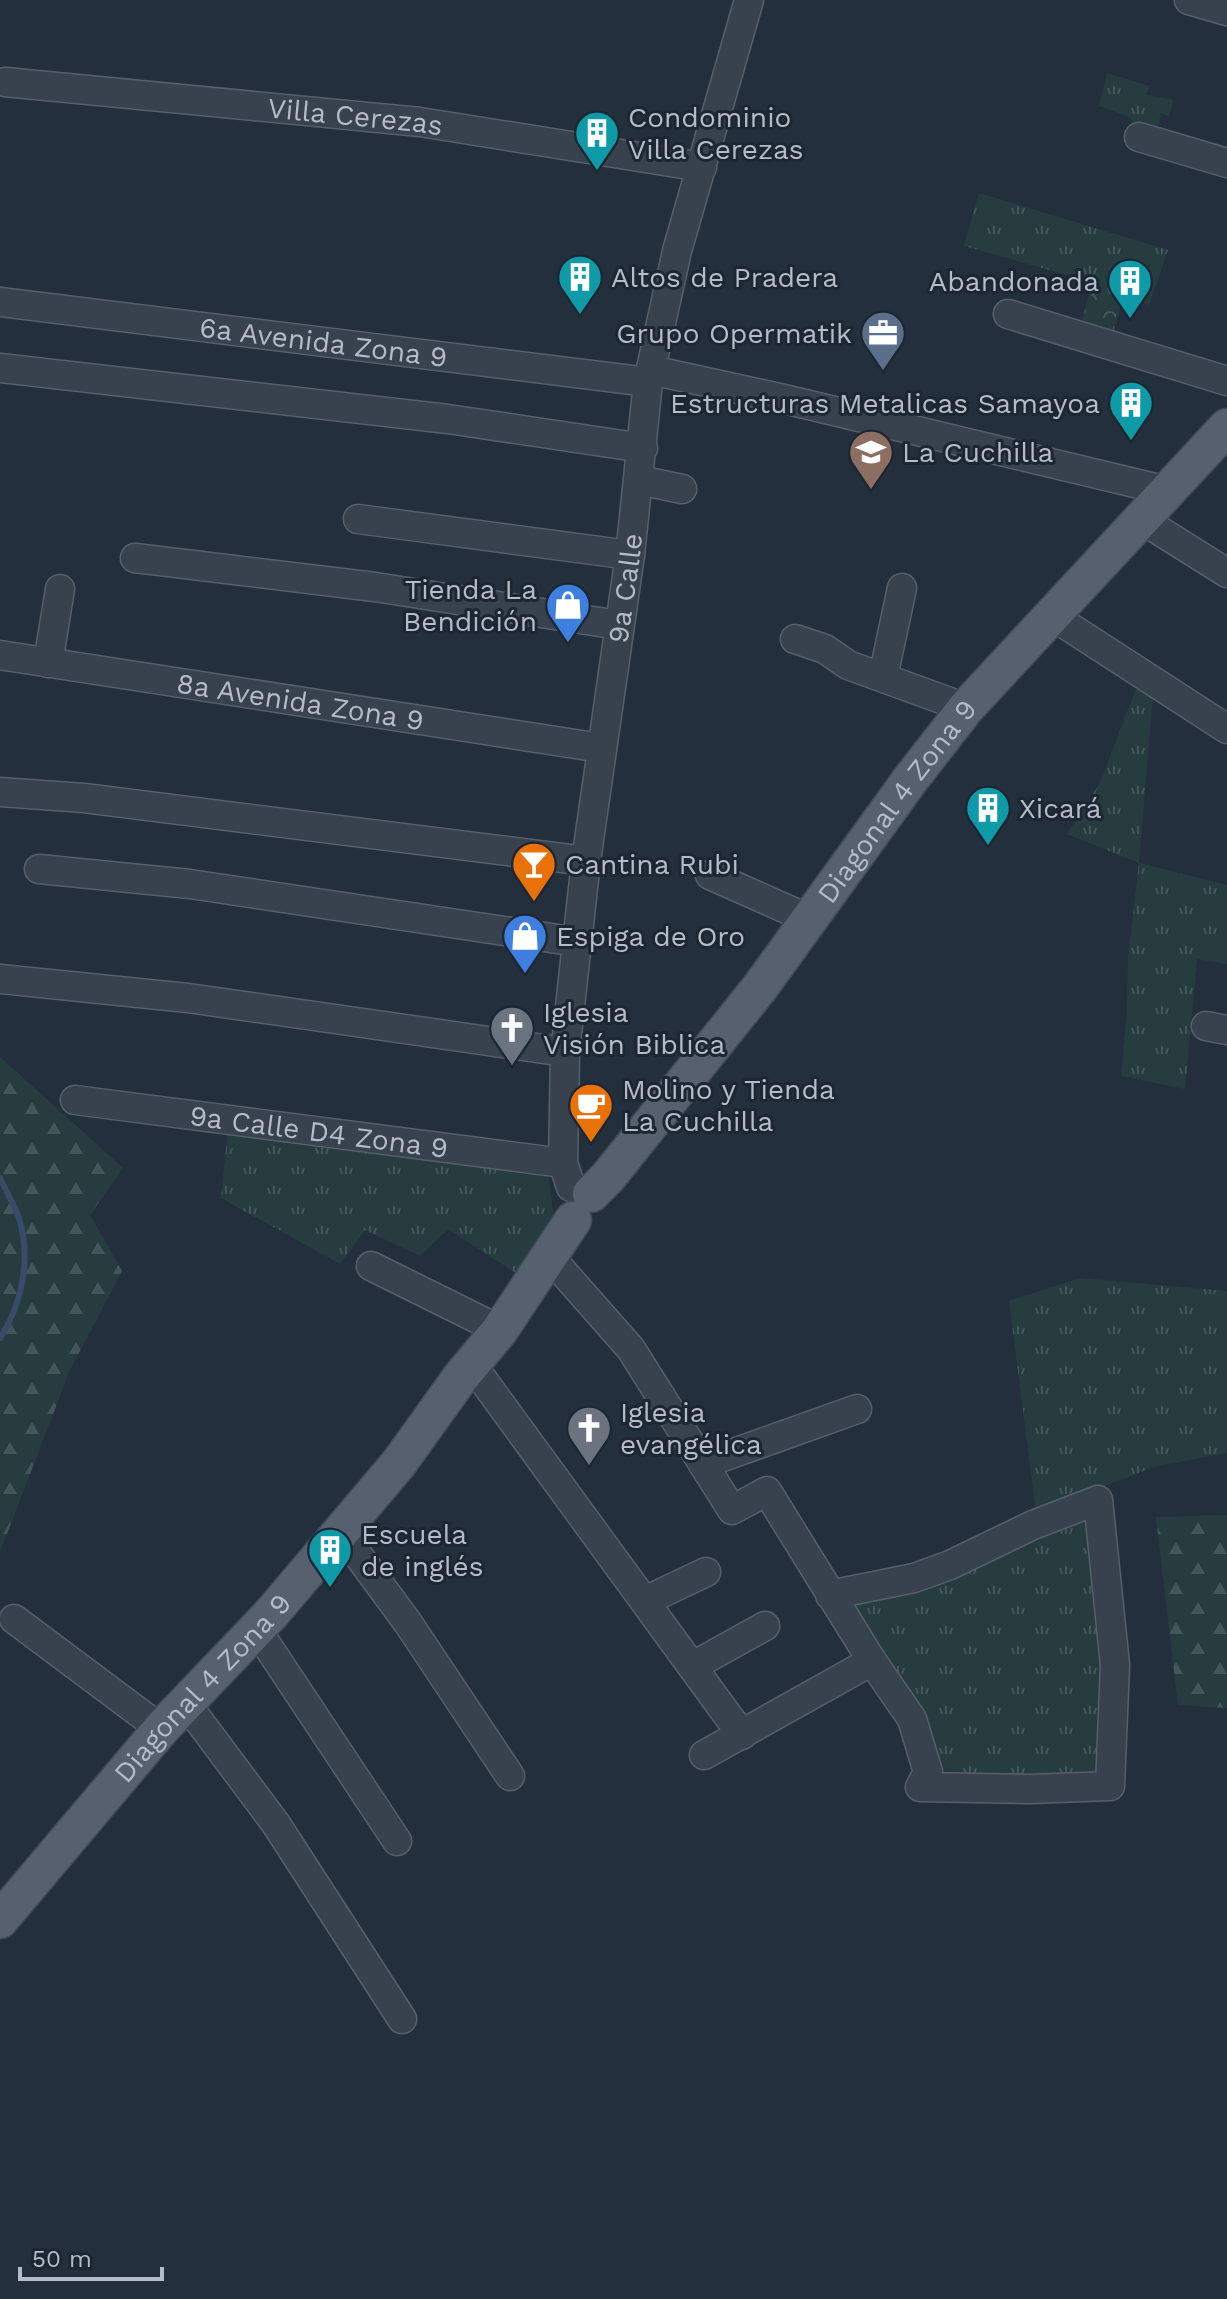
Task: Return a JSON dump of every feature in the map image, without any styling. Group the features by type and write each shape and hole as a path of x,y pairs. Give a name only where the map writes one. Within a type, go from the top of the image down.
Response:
{"main road":[{"name":"Diagonal 4 Zona 9","path":"0,1920 161,1729 257,1630 399,1463 500,1330 549,1256 574,1191 608,1177 761,986 966,708 1227,427"}],"street":[{"name":"9a Calle","path":"574,1191 565,1052 586,861 630,555 650,376 666,294 749,0"},
{"path":"1189,0 1227,11"},
{"name":"Villa Cerezas","path":"5,82 420,122 702,167"},
{"path":"1139,137 1227,163"},
{"name":"6a Avenida Zona 9","path":"0,302 650,376 784,399 1168,491"},
{"path":"1008,314 1227,381"},
{"path":"0,368 448,419 643,448"},
{"path":"639,480 682,489"},
{"path":"358,519 630,555"},
{"path":"1141,519 1227,573"},
{"path":"135,558 375,587 619,625"},
{"path":"883,677 902,588"},
{"path":"48,663 60,589"},
{"path":"1051,615 1227,729"},
{"path":"795,639 825,649 848,665 966,708"},
{"name":"8a Avenida Zona 9","path":"0,655 601,748"},
{"path":"0,792 84,798 586,861"},
{"path":"39,869 190,884 578,942"},
{"path":"710,875 809,919"},
{"path":"0,979 188,998 565,1052"},
{"name":"9a Calle D4 Zona 9","path":"75,1100 574,1191"},
{"path":"549,1256 631,1349 732,1510 767,1491 830,1595 912,1719 928,1772 920,1787 1030,1789 1110,1786 1115,1665 1098,1500 914,1578 830,1595"},
{"path":"371,1266 500,1330"},
{"path":"472,1365 742,1735"},
{"path":"703,1464 857,1409"},
{"path":"341,1532 408,1623 510,1776"},
{"path":"645,1601 706,1572"},
{"path":"14,1619 161,1729"},
{"path":"693,1666 765,1626"},
{"path":"257,1630 397,1841"},
{"path":"704,1755 872,1661"},
{"path":"185,1702 276,1824 402,2019"}],"green space":[{"path":"1107,73 1149,86 1146,95 1173,100 1169,116 1161,113 1154,141 1139,137 1130,117 1099,106"},
{"path":"979,193 1168,250 1149,305 1125,295 1109,344 1078,335 1092,282 964,246"},
{"path":"1093,288 1122,300 1108,338 1080,330"},
{"path":"1142,673 1154,682 1139,863 1067,834 1100,783"},
{"path":"1139,863 1227,885 1227,964 1197,959 1185,1089 1121,1076 1128,959"},
{"path":"0,1057 123,1168 90,1215 122,1271 70,1370 0,1552"},
{"path":"228,1128 548,1171 555,1227 522,1277 448,1229 420,1256 365,1230 340,1264 221,1198"},
{"path":"1080,1278 1227,1291 1227,1453 1157,1466 1036,1512 1009,1301"},
{"path":"1227,1515 1227,1708 1178,1705 1156,1517"},
{"path":"1072,1518 1093,1523 1103,1599 1103,1781 933,1780 841,1599"}],"waterway":[{"path":"0,1178 19,1218 24,1249 19,1295 0,1338"}],"place":[{"name":"Condominio Villa Cerezas","path":"597,172"},
{"name":"Altos de Pradera","path":"580,316"},
{"name":"Abandonada","path":"1130,320"},
{"name":"Grupo Opermatik","path":"883,372"},
{"name":"Estructuras Metalicas Samayoa","path":"1131,442"},
{"name":"La Cuchilla","path":"871,491"},
{"name":"Tienda La Bendición","path":"568,644"},
{"name":"Xicará","path":"988,847"},
{"name":"Cantina Rubi","path":"534,903"},
{"name":"Espiga de Oro","path":"525,975"},
{"name":"Iglesia Visión Biblica","path":"512,1067"},
{"name":"Molino y Tienda La Cuchilla","path":"591,1144"},
{"name":"Iglesia evangélica","path":"589,1467"},
{"name":"Escuela de inglés","path":"330,1589"}]}
